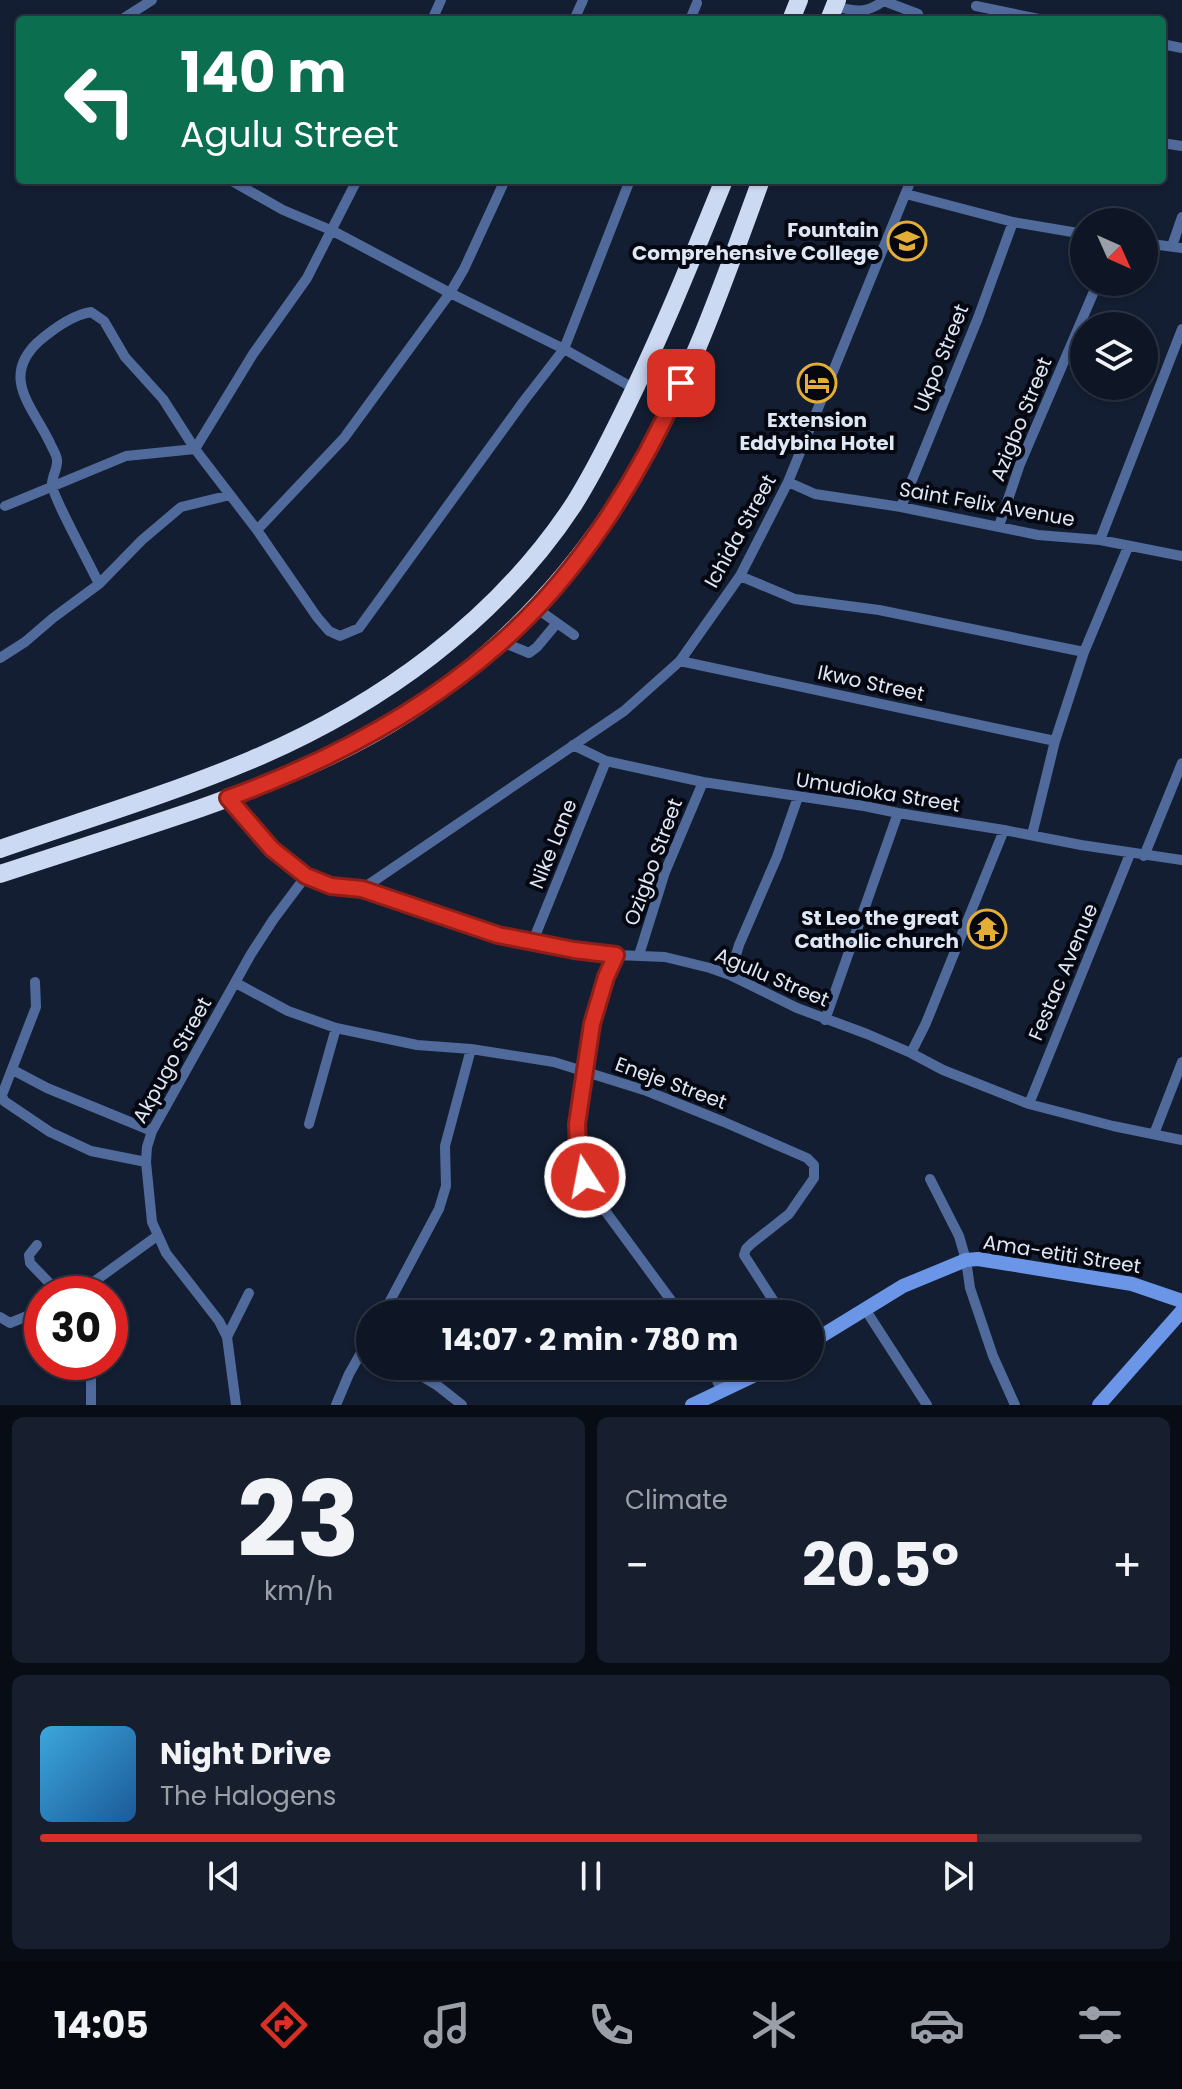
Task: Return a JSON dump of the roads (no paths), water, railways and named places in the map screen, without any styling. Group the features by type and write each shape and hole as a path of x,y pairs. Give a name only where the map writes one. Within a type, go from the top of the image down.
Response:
{"highway":[{"path":"0,849 251,760 334,720 402,679 484,610 535,554 592,474 655,347 722,184"},
{"path":"0,874 260,787 373,734 441,691 502,642 536,608 594,537 641,464 702,334 759,184"}],"street":[{"path":"127,16 152,0"},
{"path":"833,9 861,11 885,1 918,14"},
{"path":"692,16 697,3"},
{"path":"977,3 1028,16"},
{"path":"237,184 283,210 333,231 564,349 635,389"},
{"path":"195,449 253,354 307,278 355,184"},
{"path":"257,530 344,438 387,383 450,293 503,184"},
{"path":"99,584 51,487 58,459 42,427 21,396 20,363 32,346 48,333 82,313 91,312 104,321 125,357 163,399 195,449 257,530 317,617 329,631 340,636 359,628 564,349 628,184"},
{"name":"Ichida Street","path":"362,889 624,711 680,661 740,576 788,482 910,184"},
{"path":"906,194 1013,222 1070,232"},
{"path":"1177,247 1182,217"},
{"name":"Ukpo Street","path":"901,507 978,318 1013,222"},
{"name":"Azigbo Street","path":"999,526 1020,464 1092,296"},
{"path":"1100,540 1182,329"},
{"path":"5,506 126,456 195,449"},
{"name":"Saint Felix Avenue","path":"788,482 815,494 901,507 1038,535 1100,540 1182,556"},
{"path":"0,658 99,584 142,540 181,507 230,495"},
{"path":"1032,835 1055,741 1084,652 1128,547"},
{"path":"740,576 795,599 879,610 1084,652"},
{"path":"536,608 574,635"},
{"path":"502,642 529,653 557,623"},
{"name":"Ikwo Street","path":"680,661 1055,741"},
{"name":"Umudioka Street","path":"573,745 606,761 703,782 864,806 1130,854 1182,860"},
{"name":"Nike Lane","path":"533,941 606,761"},
{"path":"1144,856 1182,763"},
{"name":"Ozigbo Street","path":"639,955 665,872 703,782"},
{"path":"730,975 798,797"},
{"name":"Agulu Street","path":"228,798 272,849 306,876 331,886 362,889 498,935 574,950 665,957 688,962 730,975 797,1008 1029,1104 1182,1140"},
{"path":"825,1020 898,813"},
{"path":"911,1053 1004,830"},
{"name":"Festac Avenue","path":"1029,1104 1130,854"},
{"name":"Akpugo Street","path":"236,1405 227,1337 219,1321 166,1253 152,1222 147,1147 152,1131 236,983 273,920 306,876"},
{"path":"616,955 592,1024 577,1124 578,1148 585,1177 604,1209 671,1300"},
{"path":"35,982 36,1007 2,1095 4,1101 50,1132 91,1151 146,1162"},
{"name":"Eneje Street","path":"236,983 288,1011 336,1028 417,1045 471,1049 554,1062 647,1091 807,1158 814,1165 814,1178 789,1214 751,1244 744,1255 773,1300"},
{"path":"309,1124 336,1028"},
{"path":"390,1300 439,1209 446,1186 445,1146 471,1049"},
{"path":"1154,1134 1182,1062"},
{"path":"13,1070 47,1088 152,1131"},
{"path":"930,1179 959,1236 970,1288 988,1343 1015,1405"},
{"path":"102,1276 157,1236"},
{"path":"37,1245 29,1255 30,1263 43,1276"},
{"name":"Ama-etiti Street","path":"824,1334 903,1286 966,1260 978,1259 1132,1284 1182,1301"},
{"path":"227,1337 249,1293"},
{"path":"865,1309 927,1405"},
{"path":"1099,1405 1182,1311"},
{"path":"0,1317 10,1323 24,1317"},
{"path":"336,1405 356,1363"},
{"path":"91,1380 91,1405"},
{"path":"428,1380 462,1405"},
{"path":"717,1380 722,1391"},
{"path":"697,1404 745,1380"}],"place":[{"name":"Fountain Comprehensive College","path":"907,241"},
{"name":"Extension Eddybina Hotel","path":"817,383"},
{"name":"St Leo the great Catholic church","path":"987,929"}]}
